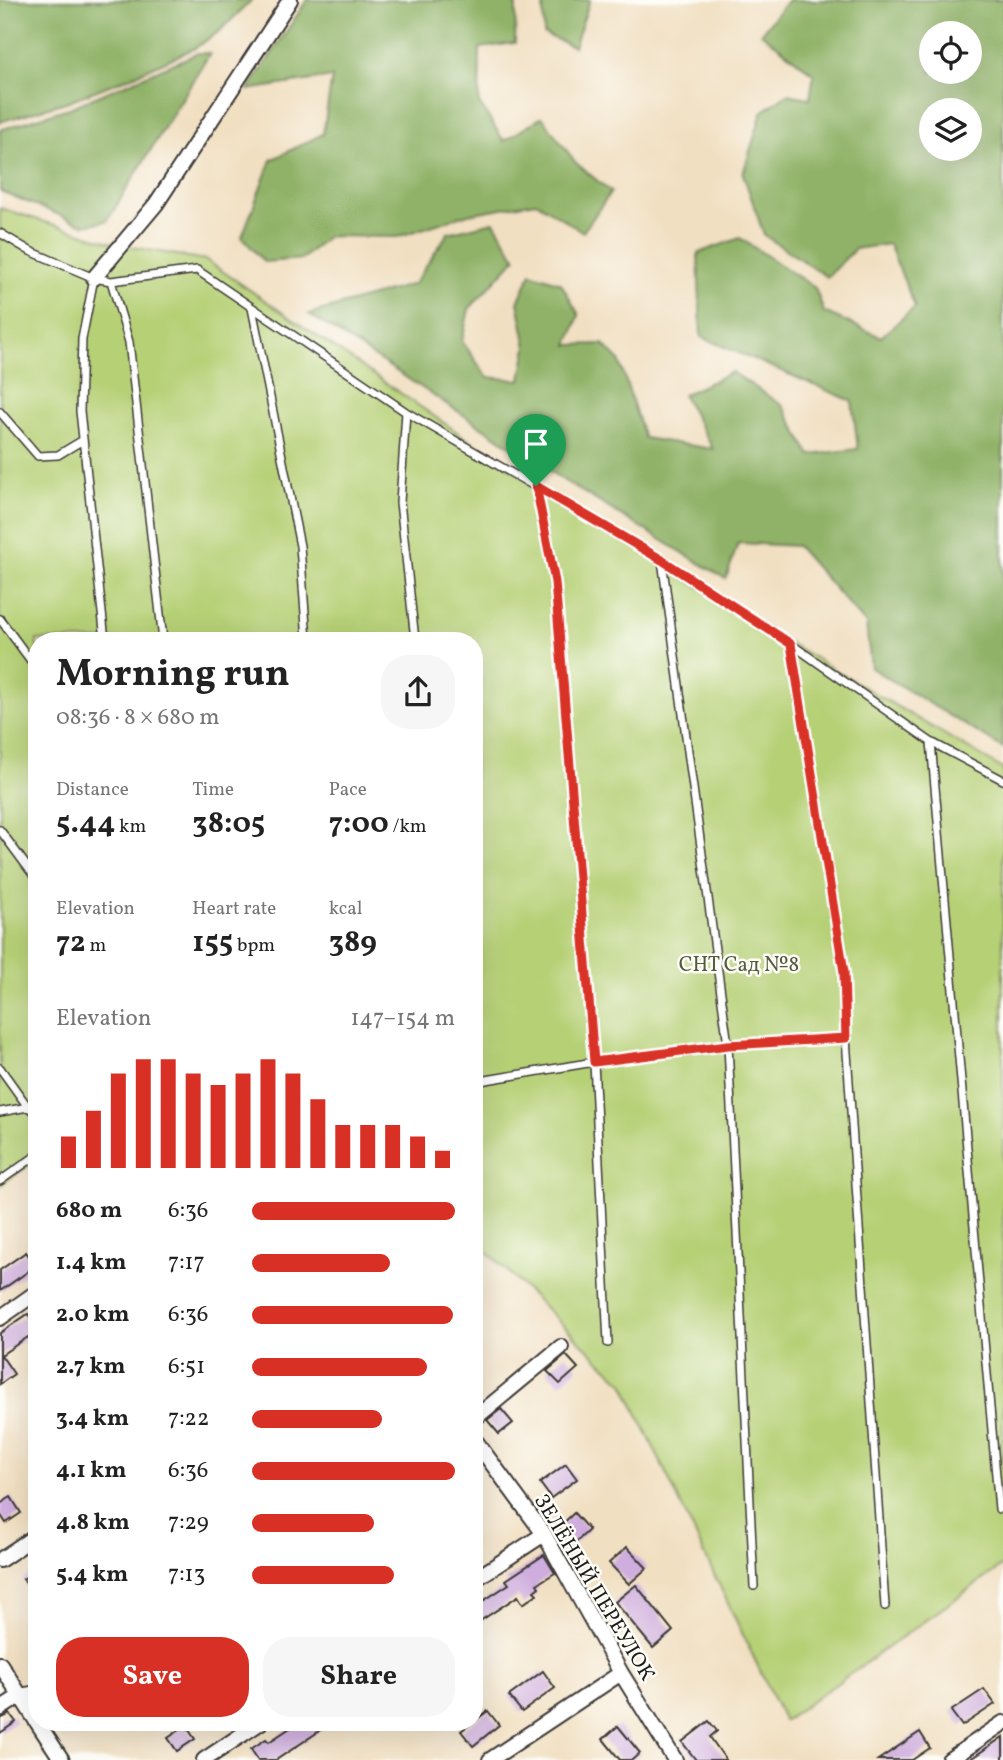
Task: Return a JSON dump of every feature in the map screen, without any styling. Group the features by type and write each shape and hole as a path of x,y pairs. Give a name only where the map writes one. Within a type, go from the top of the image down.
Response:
{"street":[{"path":"94,278 156,204 290,0"},
{"path":"0,1318 28,1298"},
{"path":"483,1412 561,1347"},
{"name":"ЗЕЛЁНЫЙ ПЕРЕУЛОК","path":"483,1451 544,1534 621,1673 675,1760"},
{"path":"483,1574 544,1534"},
{"path":"0,1560 28,1541"},
{"path":"0,1664 28,1708"},
{"path":"490,1760 621,1673"},
{"path":"0,1709 20,1696 28,1695"},
{"path":"949,1760 1003,1723"},
{"path":"43,1731 62,1760"},
{"path":"204,1760 248,1731"}],"lane":[{"path":"0,233 30,251 94,278 111,281 197,270 406,412 662,560 791,644 931,742 1003,780"},
{"path":"94,278 82,339 80,411 104,632"},
{"path":"111,281 129,342 162,632"},
{"path":"252,309 300,546 306,632"},
{"path":"0,412 38,456 58,455 83,440"},
{"path":"406,412 400,502 414,632"},
{"path":"536,486 555,582 594,1062 608,1343"},
{"path":"662,560 728,1045 754,1586"},
{"path":"0,619 28,657"},
{"path":"791,644 844,972 846,1038 885,1606"},
{"path":"931,742 999,1509"},
{"path":"0,831 28,868"},
{"path":"483,1080 594,1062 728,1045 846,1038"},
{"path":"0,1068 28,1107 0,1112"},
{"path":"0,1181 28,1161"}],"green space":[{"path":"0,0 252,0 220,31 195,48 69,101 0,122"},
{"path":"307,0 516,0 515,43 480,48 479,103 504,141 542,117 576,163 611,192 583,232 536,202 468,214 397,237 328,236 302,259 264,262 242,237 271,160 323,134 332,77 248,90"},
{"path":"543,0 590,0 574,47 544,34"},
{"path":"788,0 1003,0 1003,748 871,668 866,624 797,546 738,543 726,579 566,482 309,314 414,284 448,233 494,222 516,258 469,309 462,341 487,377 521,380 527,347 518,302 531,273 561,283 579,315 568,345 603,344 619,360 644,438 713,449 683,395 732,372 783,406 810,455 858,449 852,401 701,337 698,253 740,238 815,288 824,312 881,337 915,307 889,244 855,249 827,277 764,235 743,174 762,112 787,94 810,98 814,74 761,33"},
{"path":"198,53 210,53 107,221 84,225 0,191 0,130 72,107"},
{"name":"СНТ Сад №8","path":"0,208 120,245 206,260 536,486 791,644 1003,769 1003,1565 784,1721 623,1383 483,1248 483,632 28,632 28,1166 0,1185"}],"building":[{"path":"26,1252 28,1255 28,1272 0,1291 0,1270"},
{"path":"28,1314 28,1337 1,1355 14,1374 0,1384 0,1333"},
{"path":"566,1355 578,1368 560,1384 547,1371"},
{"path":"501,1409 513,1423 499,1434 487,1420"},
{"path":"566,1464 577,1479 551,1498 540,1483"},
{"path":"11,1497 21,1513 6,1523 0,1514 0,1504"},
{"path":"574,1513 589,1530 575,1543 559,1527"},
{"path":"627,1547 647,1568 629,1584 609,1563"},
{"path":"544,1555 555,1573 537,1584 539,1587 534,1591 537,1594 523,1604 518,1596 483,1619 483,1601 509,1584 506,1580"},
{"path":"636,1585 673,1631 653,1648 615,1602"},
{"path":"543,1671 555,1688 522,1712 509,1696"},
{"path":"984,1689 995,1704 962,1726 951,1711"},
{"path":"488,1711 499,1725 473,1746 461,1731 483,1731 483,1715"},
{"path":"10,1714 16,1722 0,1733 0,1719"},
{"path":"709,1721 717,1731 710,1737 726,1760 696,1760 682,1742"},
{"path":"618,1726 640,1753 632,1760 620,1760 603,1739"},
{"path":"178,1731 189,1731 195,1739 177,1751 168,1738"},
{"path":"286,1731 320,1731 276,1760 258,1760 251,1749 266,1739 269,1742"},
{"path":"920,1732 930,1748 912,1760 878,1760"},
{"path":"1003,1737 1003,1760 969,1760"}],"route":[{"path":"536,486 662,560 791,644 844,972 846,1038 728,1045 594,1062 555,582 536,486"}]}
